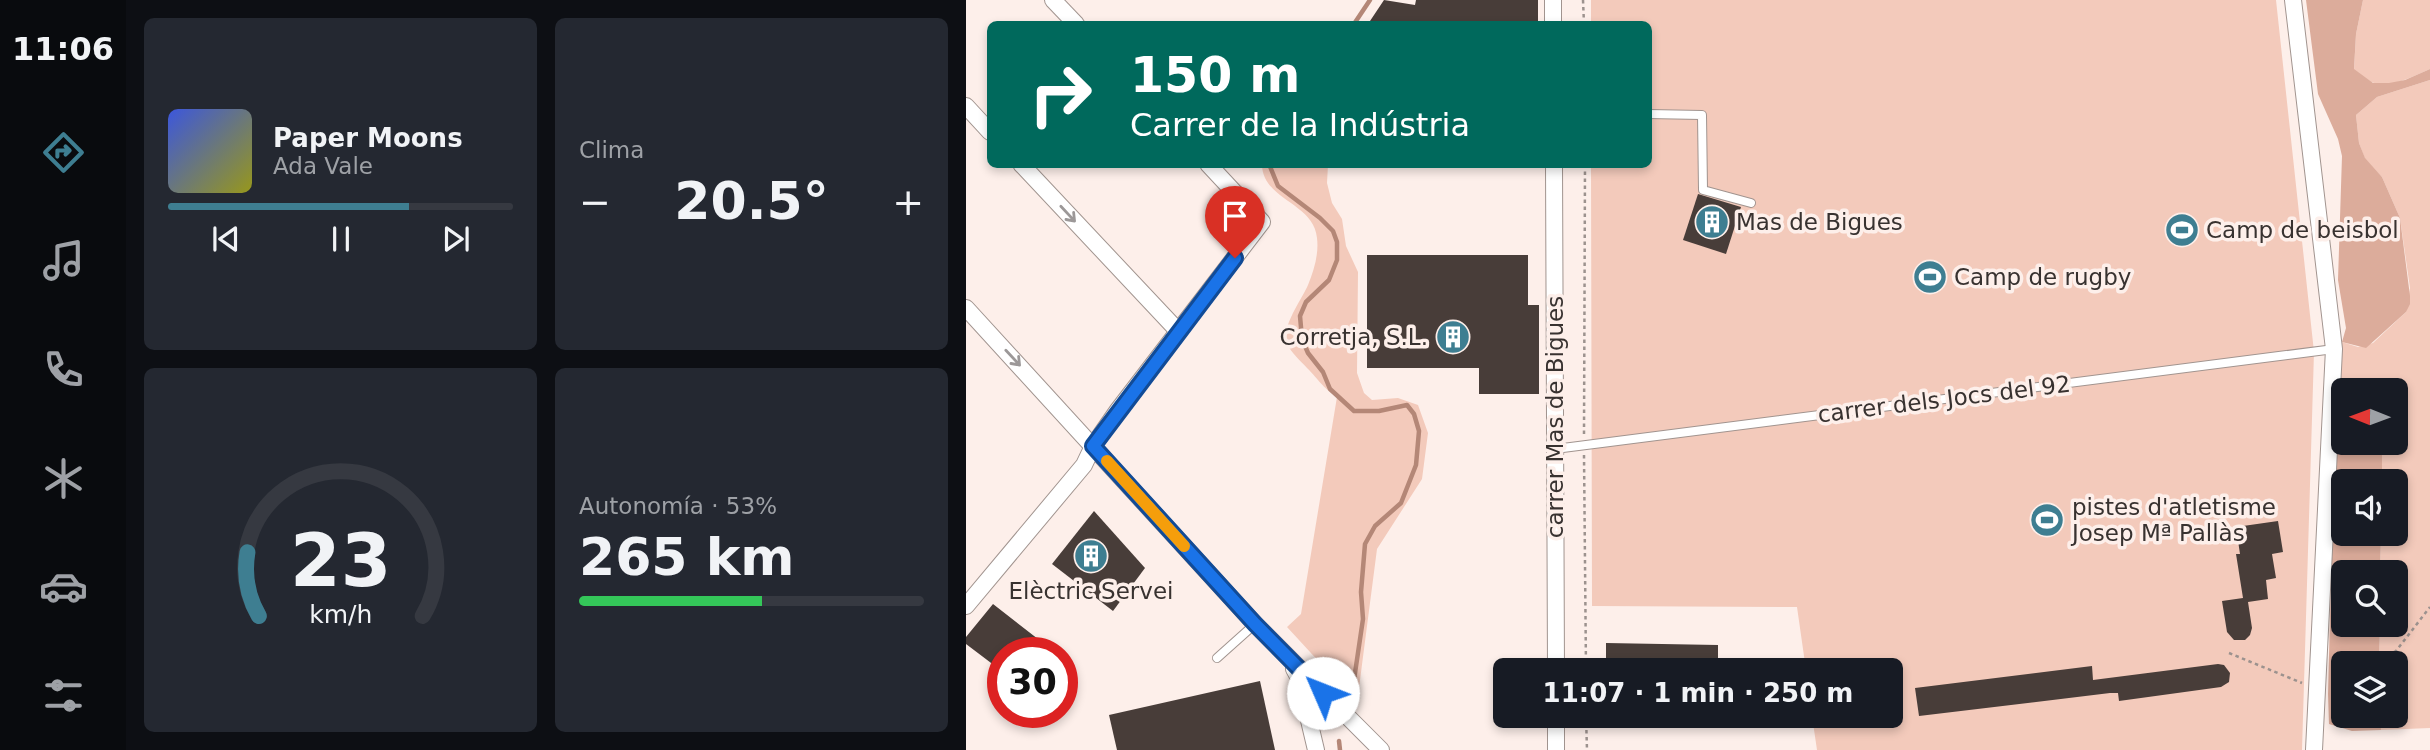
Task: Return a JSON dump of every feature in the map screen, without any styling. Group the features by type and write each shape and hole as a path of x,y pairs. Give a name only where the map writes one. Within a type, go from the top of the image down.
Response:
{"street":[{"path":"1053,0 1073,21"},
{"path":"1553,0 1553,21"},
{"path":"2293,0 2334,349 2314,750"},
{"path":"966,106 987,129"},
{"path":"1025,168 1178,331"},
{"path":"966,606 1084,465 1093,446 1262,222 1212,168"},
{"name":"carrer Mas de Bigues","path":"1554,168 1556,658"},
{"path":"966,309 1255,624 1381,750"},
{"path":"1290,661 1299,678 1315,750"},
{"path":"1556,728 1556,750"}],"lane":[{"path":"1652,114 1702,115 1703,190 1751,203"},
{"name":"carrer dels Jocs del 92","path":"1555,449 2334,349"},
{"path":"1217,657 1255,624"}],"path":[{"path":"1583,0 1584,21"},
{"path":"1585,168 1586,658"},
{"path":"2396,651 2430,607"},
{"path":"2229,653 2289,678"},
{"path":"1586,728 1587,750"}],"shaded area":[{"path":"1591,0 2276,0 2314,352 2302,750 1817,750 1814,728 1903,728 1903,658 1804,658 1797,607 1592,606 1591,168 1652,168 1652,21 1591,21"},
{"path":"2306,0 2363,0 2356,34 2354,69 2373,83 2405,80 2430,69 2430,80 2377,97 2356,115 2359,143 2365,158 2382,177 2400,218 2410,296 2406,312 2366,348 2342,342 2346,328 2338,280 2342,156 2338,139 2318,94"},
{"path":"2363,0 2430,0 2430,69 2388,84 2371,82 2354,70 2356,34"},
{"path":"2430,80 2430,728 2381,730 2381,728 2408,728 2408,651 2379,651 2380,637 2408,637 2408,560 2380,560 2381,546 2408,546 2408,469 2382,469 2382,455 2408,455 2408,378 2341,378 2342,342 2358,347 2373,343 2406,312 2410,288 2400,218 2382,177 2365,159 2359,143 2356,115 2377,97"},
{"path":"1263,168 1328,168 1327,183 1332,203 1342,219 1346,246 1358,272 1357,373 1364,393 1372,400 1398,398 1418,405 1428,433 1422,479 1377,549 1357,703 1287,627 1301,614 1337,397 1296,356 1286,337 1289,322 1314,268 1317,238 1314,226 1299,209 1271,186"},
{"path":"2334,455 2382,455 2382,469 2334,469"},
{"path":"2332,546 2381,546 2380,560 2331,560"},
{"path":"2331,578 2331,637 2380,637 2379,651 2331,651 2331,725 2328,694"},
{"path":"2342,728 2381,730 2352,731"}],"building":[{"path":"1384,0 1415,5 1416,0 1538,0 1538,21 1370,21"},
{"name":"Mas de Bigues","path":"1698,194 1741,207 1726,254 1683,240"},
{"name":"Corretja, S.L.","path":"1367,255 1528,255 1528,305 1539,305 1539,394 1479,394 1479,368 1367,368"},
{"name":"Elèctric Servei","path":"1094,511 1145,568 1113,611 1052,564"},
{"path":"2278,521 2283,552 2272,554 2276,578 2266,580 2268,599 2248,602 2252,628 2250,635 2245,640 2234,640 2227,632 2222,601 2243,598 2236,554 2240,554 2236,527"},
{"path":"993,604 1035,637 987,637 987,660 966,644 966,637"},
{"path":"1606,643 1718,645 1718,658 1606,658"},
{"path":"2224,665 2230,673 2229,682 2221,687 2119,701 2118,693 2110,693 1919,716 1915,688 2092,666 2093,680"},
{"path":"1260,681 1275,750 1117,750 1109,715"}],"waterway":[{"path":"1356,21 1370,0"},
{"path":"1271,168 1278,186 1320,218 1333,231 1337,242 1337,260 1329,280 1306,302 1300,316 1302,339 1308,353 1323,372 1330,389 1354,411 1379,411 1407,405 1414,414 1419,431 1416,465 1401,503 1375,526 1365,544 1361,592 1363,619 1351,700"},
{"path":"1339,741 1340,750"}],"slow traffic":[{"path":"1107,461 1184,546"}],"place":[{"name":"Mas de Bigues","path":"1712,222"},
{"name":"Camp de beisbol","path":"2182,230"},
{"name":"Camp de rugby","path":"1930,277"},
{"name":"Corretja, S.L.","path":"1453,337"},
{"name":"pistes d'atletisme Josep Mª Pallàs","path":"2047,520"},
{"name":"Elèctric Servei","path":"1091,556"}],"route":[{"path":"1235,258 1093,446 1255,624 1323,693"}]}
